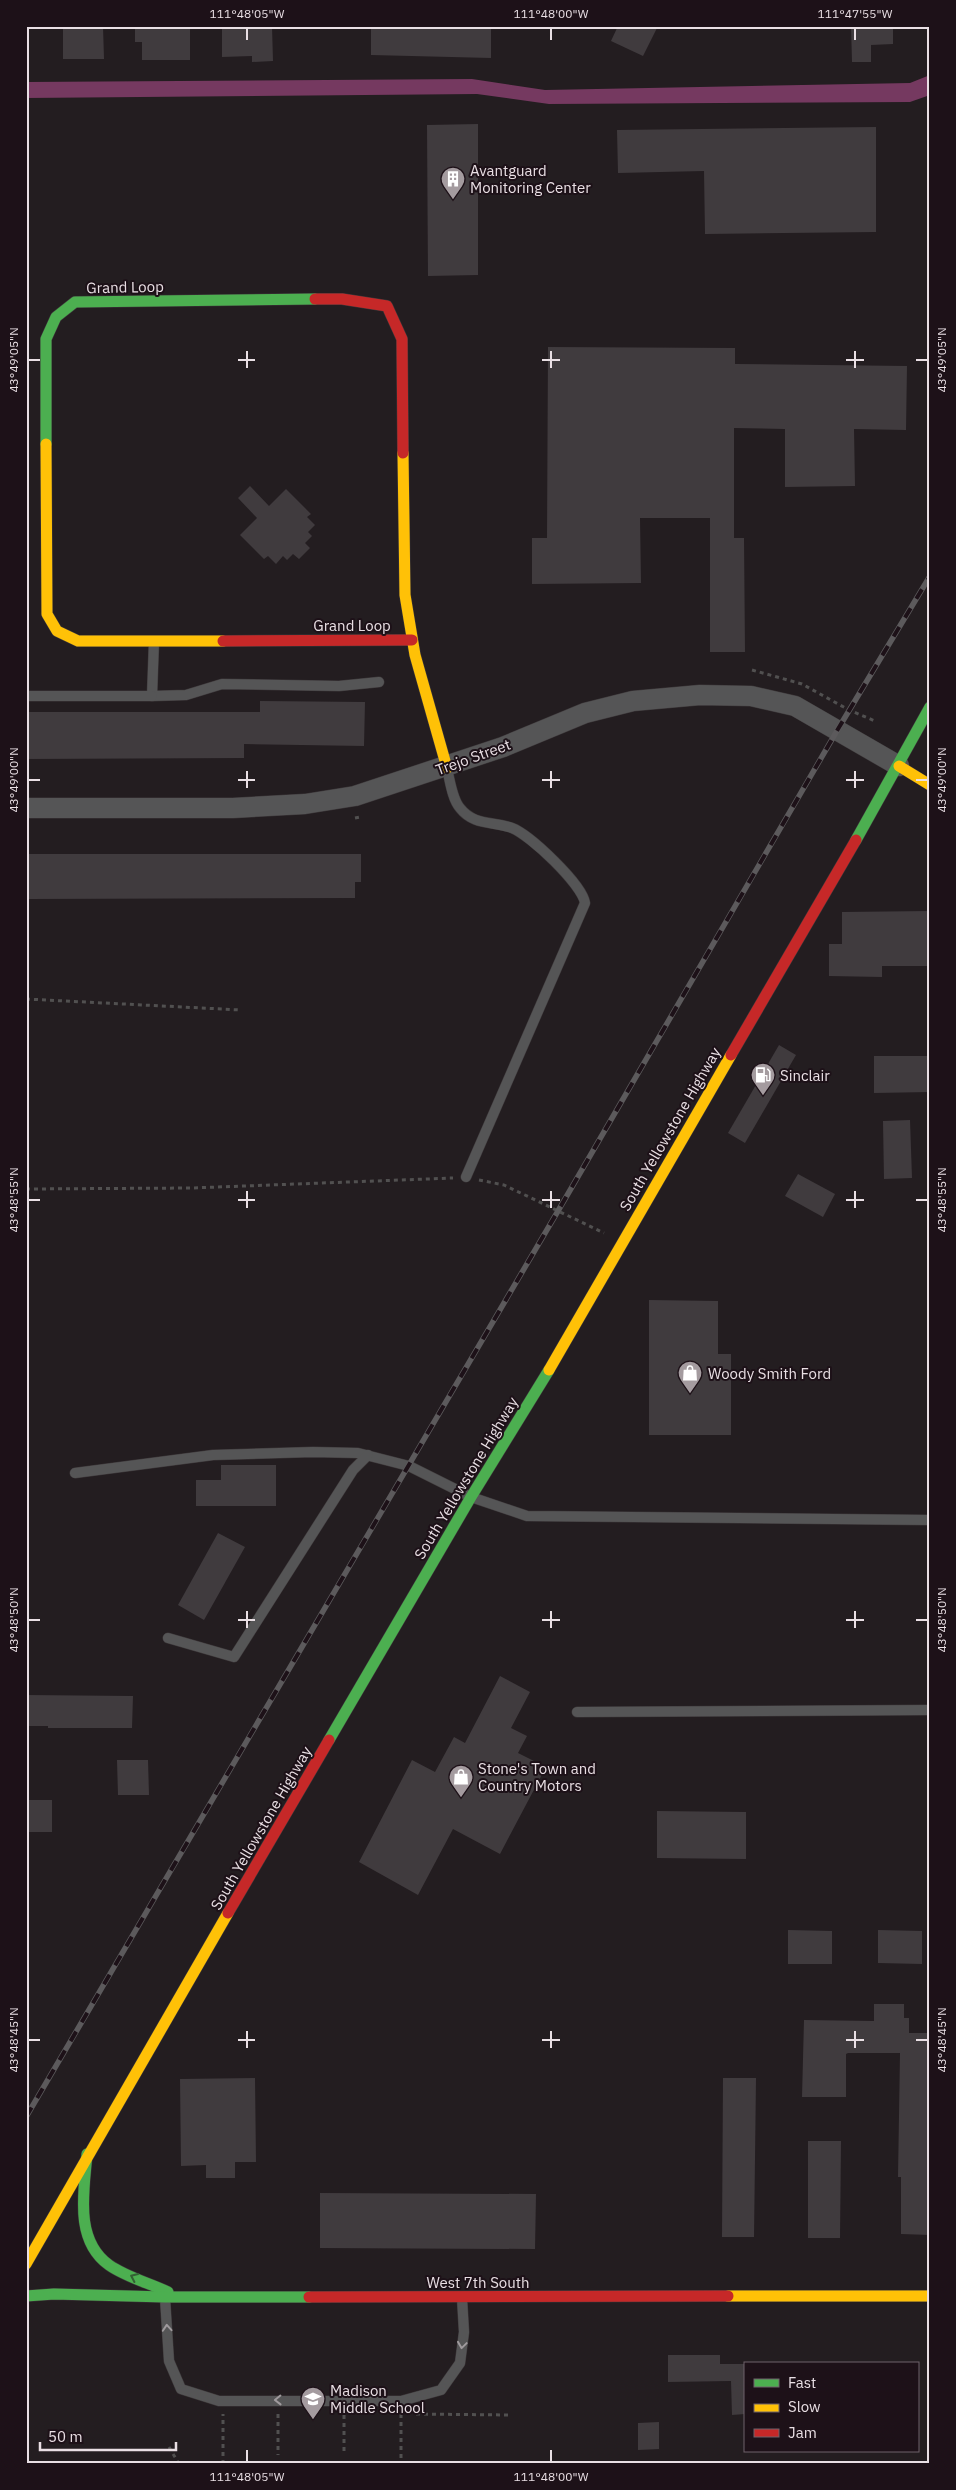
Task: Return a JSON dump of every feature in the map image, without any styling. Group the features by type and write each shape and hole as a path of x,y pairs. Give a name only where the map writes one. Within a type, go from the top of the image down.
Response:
{"main road":[{"name":"Grand Loop","path":"412,640 78,641 57,631 48,614 46,339 56,317 75,302 342,299 387,306 402,339 405,595 412,640 447,768"},
{"name":"South Yellowstone Highway","path":"26,2264 87,2154 470,1497 532,1399 899,766 930,707"},
{"path":"899,766 930,785"},
{"path":"87,2154 85,2228 93,2248 108,2265 178,2297"},
{"name":"West 7th South","path":"26,2296 54,2294 165,2297 930,2296"}],"street":[{"name":"Trejo Street","path":"26,808 233,808 305,804 355,796 447,768 585,713 633,702 700,695 751,696 795,706 899,766"}],"lane":[{"path":"152,696 154,640"},
{"path":"26,696 186,695 222,684 339,686 379,682"},
{"path":"447,768 458,807 478,822 512,828 534,843 581,891 585,904 466,1177"},
{"path":"75,1473 213,1455 313,1452 368,1455 409,1466 470,1497 527,1516 930,1520"},
{"path":"168,1638 234,1657 353,1470 368,1455"},
{"path":"577,1712 930,1710"},
{"path":"165,2297 169,2361 181,2390 219,2401 401,2401 441,2390 460,2362 464,2332 462,2297"}],"path":[{"path":"752,670 802,684 849,710 875,721"},
{"path":"355,818 360,817"},
{"path":"26,999 241,1010"},
{"path":"26,1189 192,1188 466,1177 504,1185 622,1242"},
{"path":"223,2412 223,2464"},
{"path":"278,2413 278,2455"},
{"path":"344,2414 344,2452"},
{"path":"401,2414 401,2464"},
{"path":"416,2414 510,2415"},
{"path":"168,2447 179,2464"}],"shaded area":[{"path":"930,75 930,95 910,102 549,104 477,94 26,98 26,82 472,79 545,90 910,83"}],"building":[{"path":"63,26 103,26 104,59 63,59"},
{"path":"135,26 190,27 190,60 142,60 142,42 135,42"},
{"path":"222,26 272,26 273,61 252,62 252,56 222,57"},
{"path":"371,26 491,26 491,58 371,55"},
{"path":"618,26 658,26 643,56 611,41"},
{"path":"851,26 893,26 893,44 871,45 871,62 852,62"},
{"name":"Avantguard Monitoring Center","path":"478,124 478,275 428,276 427,125"},
{"path":"876,127 876,232 705,234 704,171 618,173 617,130"},
{"path":"548,347 735,348 735,364 907,366 906,430 854,429 855,486 785,487 785,429 734,428 734,538 744,538 745,652 710,652 710,518 640,518 641,583 532,584 532,538 547,538"},
{"path":"250,486 269,506 286,489 311,514 307,517 315,525 308,532 312,536 305,543 310,548 299,559 293,554 287,560 283,556 276,564 268,556 264,559 240,535 257,518 238,498"},
{"path":"260,701 365,702 364,746 244,744 244,758 26,759 26,712 260,712"},
{"path":"26,854 361,854 361,882 355,882 355,898 26,899"},
{"path":"930,911 930,966 882,966 882,977 829,976 829,944 842,944 842,912"},
{"path":"779,1045 796,1055 745,1143 728,1133"},
{"path":"874,1056 930,1056 930,1092 874,1093"},
{"path":"910,1120 912,1178 884,1179 883,1121"},
{"path":"798,1174 835,1194 823,1217 785,1196"},
{"name":"Woody Smith Ford","path":"649,1300 718,1301 718,1354 731,1354 731,1435 649,1435"},
{"path":"221,1465 276,1465 276,1506 196,1506 196,1480 221,1480"},
{"path":"218,1533 245,1547 204,1620 178,1605"},
{"name":"Stone's Town and Country Motors","path":"500,1676 530,1692 511,1728 527,1736 518,1753 546,1767 500,1854 453,1829 418,1895 359,1862 412,1760 435,1772 454,1737 465,1743"},
{"path":"26,1695 133,1696 132,1728 48,1728 48,1726 26,1726"},
{"path":"117,1760 148,1760 149,1795 118,1795"},
{"path":"26,1800 52,1800 52,1832 26,1832"},
{"path":"657,1811 746,1812 746,1859 657,1858"},
{"path":"788,1930 832,1931 832,1964 788,1964"},
{"path":"878,1930 922,1931 922,1964 878,1963"},
{"path":"874,2004 904,2004 904,2018 909,2018 909,2033 930,2033 930,2235 901,2234 901,2177 898,2177 900,2053 848,2053 846,2054 846,2097 802,2097 804,2020 874,2021"},
{"path":"255,2078 256,2162 235,2162 235,2178 206,2178 206,2165 181,2166 180,2079"},
{"path":"723,2078 756,2078 754,2237 722,2237"},
{"path":"808,2141 841,2141 840,2238 808,2238"},
{"path":"320,2193 536,2194 535,2249 320,2248"},
{"path":"668,2355 720,2355 720,2364 744,2364 744,2414 732,2415 731,2381 668,2382"},
{"path":"659,2422 659,2449 638,2450 638,2423"}],"railway":[{"path":"26,2117 558,1211 838,729 930,576"}],"traffic: fast":[{"path":"46,444 46,339 56,317 75,302 315,299"},
{"path":"856,840 930,707"},
{"path":"329,1740 471,1497 549,1370"},
{"path":"87,2154 83,2199 86,2229 90,2242 98,2255 109,2265 168,2292"},
{"path":"26,2296 54,2294 165,2297 309,2297"}],"traffic: slow":[{"path":"46,444 47,614 57,631 78,641 223,641"},
{"path":"403,453 405,595 415,655 447,768"},
{"path":"899,766 930,785"},
{"path":"549,1370 731,1055"},
{"path":"26,2264 228,1913"},
{"path":"728,2296 930,2296"}],"traffic: jam":[{"path":"315,299 342,299 387,306 402,339 403,453"},
{"path":"223,641 412,640"},
{"path":"731,1055 856,840"},
{"path":"228,1913 329,1740"},
{"path":"309,2297 728,2296"}],"place":[{"name":"Avantguard Monitoring Center","path":"453,200"},
{"name":"Sinclair","path":"763,1096"},
{"name":"Woody Smith Ford","path":"690,1394"},
{"name":"Stone's Town and Country Motors","path":"461,1798"},
{"name":"Madison Middle School","path":"313,2420"}]}
